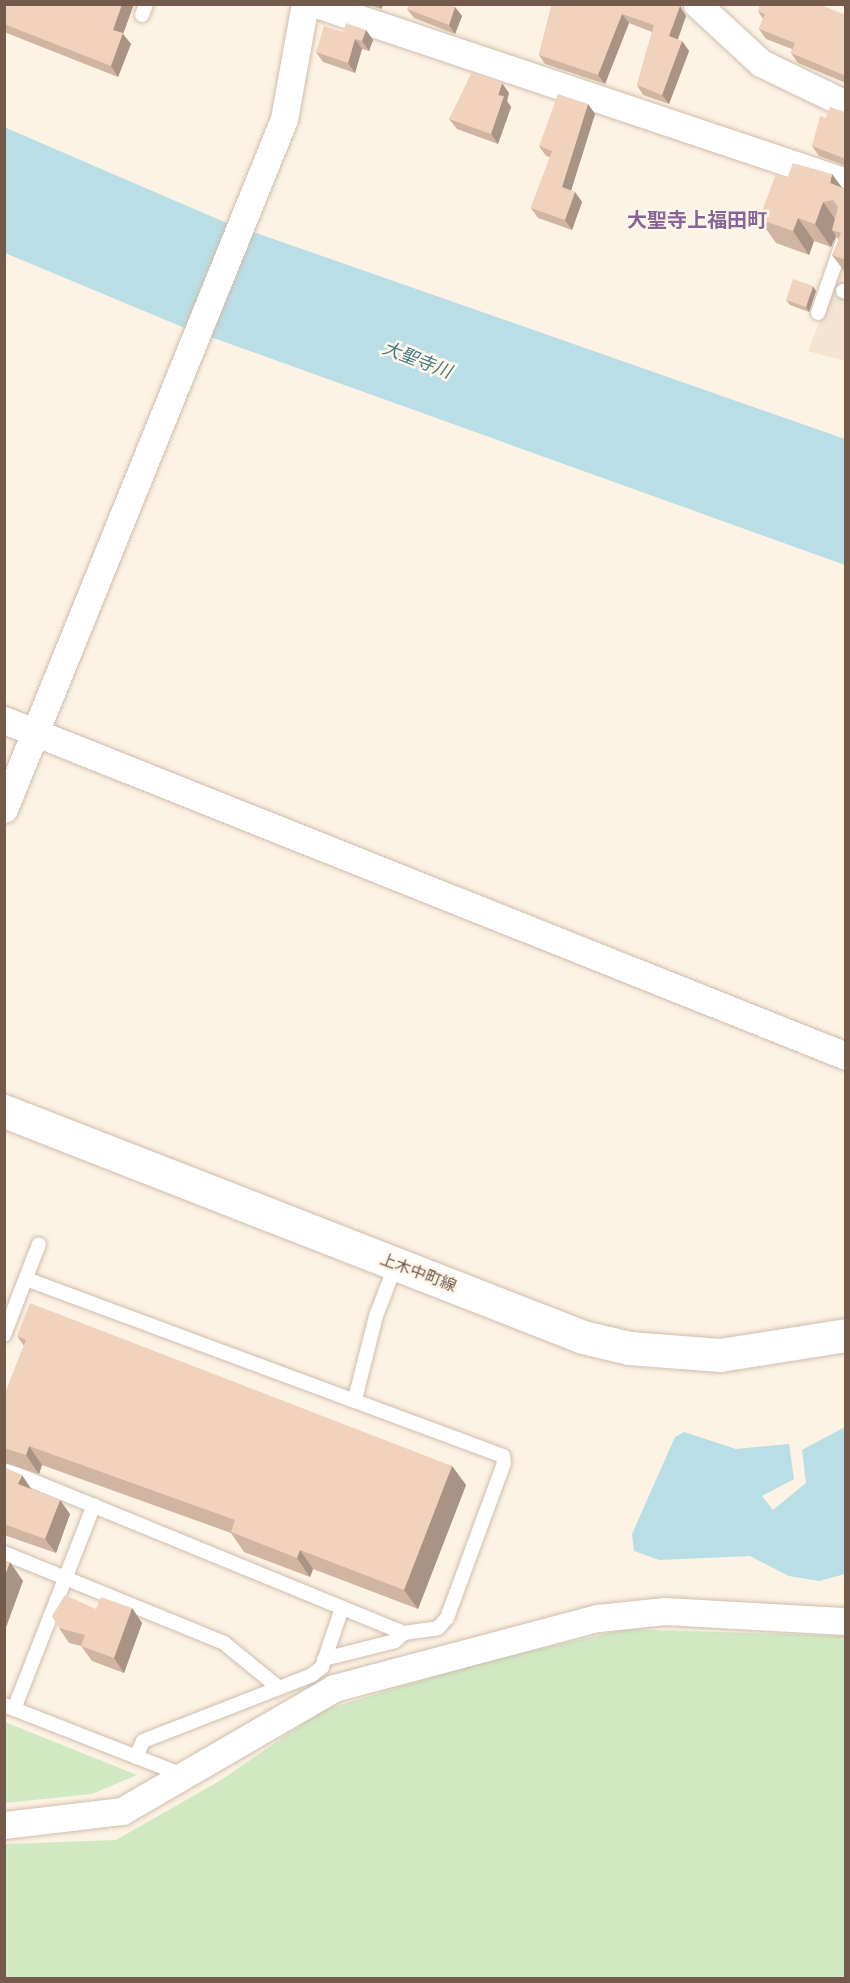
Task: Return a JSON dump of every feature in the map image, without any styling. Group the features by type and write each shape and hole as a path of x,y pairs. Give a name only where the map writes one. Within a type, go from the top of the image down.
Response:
{"main road":[{"name":"上木中町線","path":"4,1111 584,1337 629,1348 755,1353 846,1335"}],"street":[{"path":"4,809 284,119 305,4"},
{"path":"316,4 846,182"},
{"path":"698,4 761,63 846,104"},
{"path":"4,720 846,1056"},
{"path":"4,1825 122,1811 188,1777 334,1688 598,1618 665,1611 846,1621"}],"lane":[{"path":"818,313 846,232"},
{"path":"4,1335 39,1244"},
{"path":"355,1399 375,1316 396,1264"},
{"path":"4,1468 404,1633 438,1628 447,1618 503,1456 355,1399 26,1280"},
{"path":"94,1506 66,1578 9,1707 188,1777"},
{"path":"4,1553 224,1643 278,1687"},
{"path":"136,1757 143,1741 312,1675 324,1659 342,1608"},
{"path":"324,1659 396,1641 404,1633"}],"shaded area":[{"path":"845,256 845,361 808,351"}],"green space":[{"path":"625,1629 845,1636 845,1978 5,1978 5,1844 116,1840 221,1780 323,1710 476,1664"},
{"path":"5,1722 137,1775 92,1794 5,1803"}],"water":[{"name":"大聖寺川","path":"4,127 222,221 845,439 845,565 180,326 5,253"},
{"path":"845,1427 845,1574 819,1581 789,1576 750,1556 659,1560 634,1551 632,1534 675,1437 684,1432 736,1449 789,1444 794,1479 762,1496 773,1510 806,1483 802,1450"}],"building":[{"path":"4,4 122,4 113,30 123,33 111,66 4,24"},
{"path":"409,4 448,4 455,7 449,25 407,9"},
{"path":"552,4 677,4 680,6 669,36 682,41 662,95 637,85 654,25 622,14 598,75 539,55"},
{"path":"760,4 818,4 846,15 846,76 791,53 795,43 759,29 765,14 758,11"},
{"path":"346,23 366,30 362,41 355,39 348,63 316,52 324,26 343,32"},
{"path":"472,72 502,83 498,95 504,96 491,134 449,119"},
{"path":"558,94 588,104 562,187 575,192 565,220 531,208 552,151 539,146"},
{"path":"830,107 846,111 846,159 812,146 820,116 826,118"},
{"path":"793,163 832,174 830,183 846,189 846,260 832,255 841,233 832,230 838,207 833,200 823,202 815,224 798,218 793,231 759,219 776,174 787,178"},
{"path":"793,279 813,286 806,307 786,300"},
{"path":"30,1303 452,1466 404,1590 300,1550 297,1558 231,1532 235,1520 29,1446 26,1455 4,1448 4,1396 26,1340 17,1336"},
{"path":"4,1467 22,1475 18,1484 60,1500 45,1539 4,1524"},
{"path":"4,1560 10,1562 4,1577"},
{"path":"65,1595 96,1609 101,1597 132,1608 114,1658 81,1646 85,1635 59,1628 52,1616"}],"district":[{"name":"大聖寺上福田町","path":"697,220"}]}
